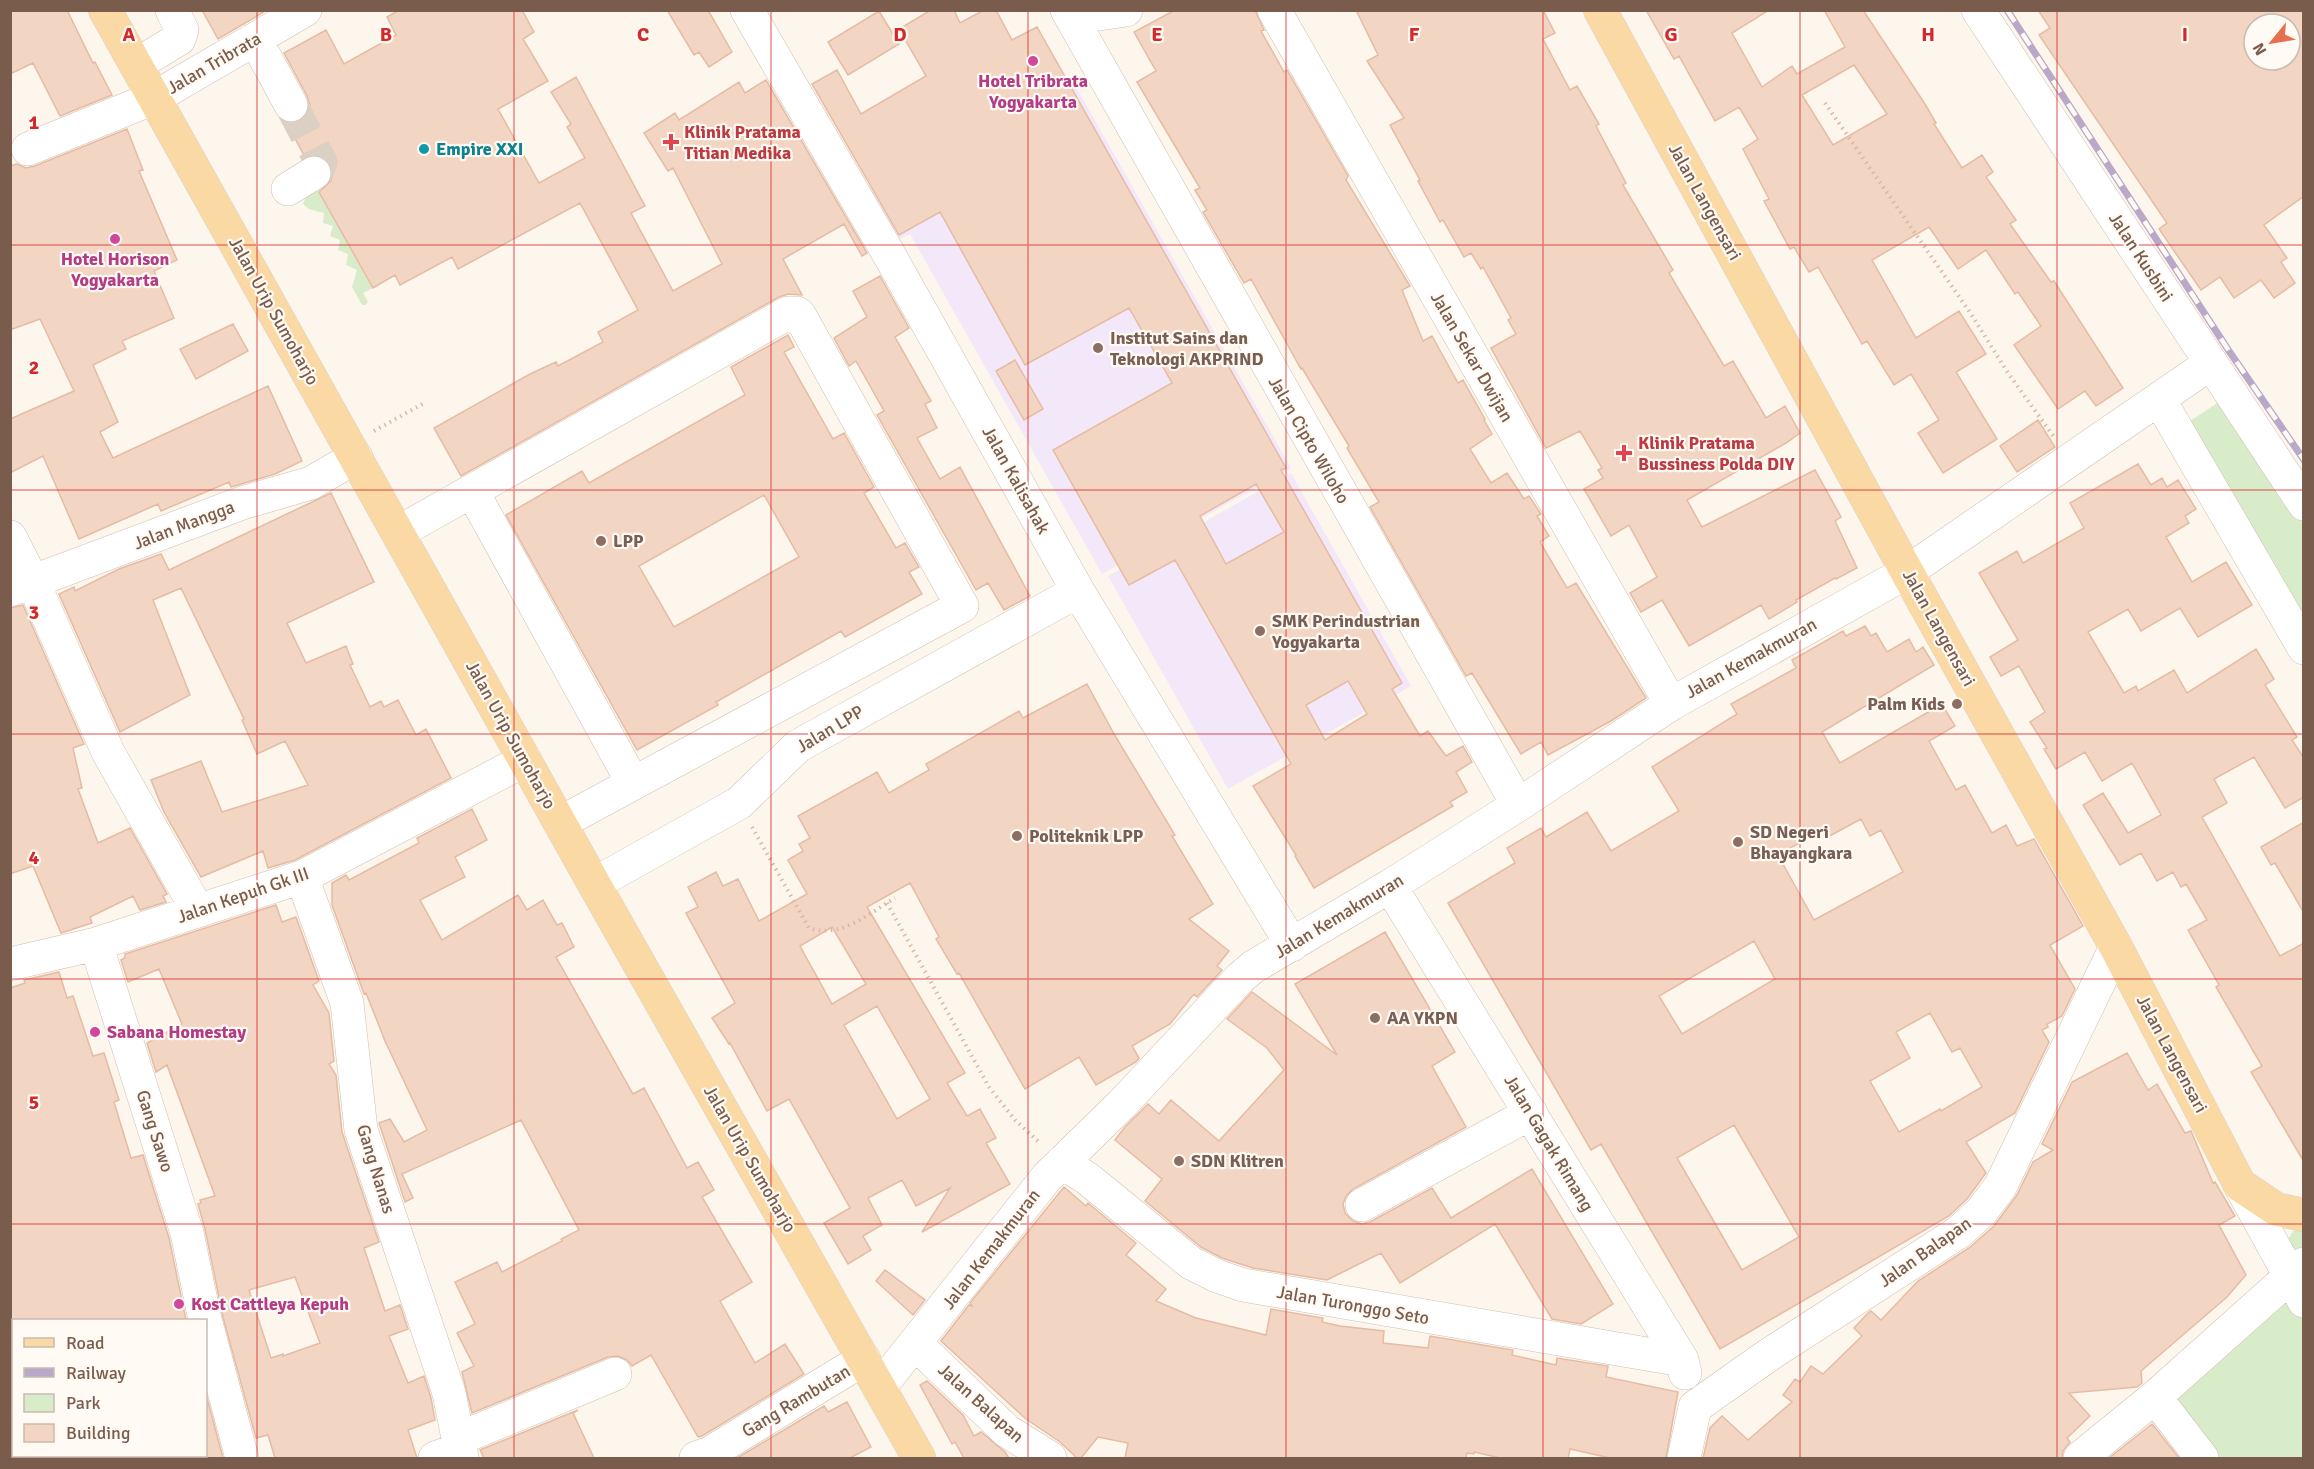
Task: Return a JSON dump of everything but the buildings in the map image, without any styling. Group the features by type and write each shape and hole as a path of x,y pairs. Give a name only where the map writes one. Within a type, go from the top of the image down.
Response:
{"main road":[{"name":"Jalan Urip Sumoharjo","path":"105,10 594,884 919,1458"},
{"name":"Jalan Langensari","path":"1600,10 1907,572 2116,947 2240,1185 2276,1209 2304,1215"}],"street":[{"path":"136,65 178,39 183,30 172,10"},
{"name":"Jalan Tribrata","path":"28,149 154,98 305,10"},
{"name":"Jalan Kalisahak","path":"747,10 887,251 1078,591 1292,945"},
{"name":"Jalan Cipto Wiloho","path":"1067,10 1518,805"},
{"path":"1087,10 1099,14 1126,10"},
{"name":"Jalan Sekar Dwijan","path":"1274,10 1671,704"},
{"name":"Jalan Kusbini","path":"1978,10 2304,504"},
{"path":"255,39 291,105"},
{"path":"399,532 779,317 797,312 962,606 560,823"},
{"name":"Jalan Kemakmuran","path":"879,1388 1047,1177 1122,1104 1253,967 1390,886 1671,704 1907,572 2211,363"},
{"path":"2159,399 2304,648"},
{"name":"Jalan Mangga","path":"22,586 242,503 310,483 353,451"},
{"path":"472,491 633,783"},
{"path":"10,537 22,586 108,752 198,911"},
{"name":"Jalan LPP","path":"594,884 739,803 798,746 1078,591"},
{"path":"829,676 852,716"},
{"path":"778,704 798,746"},
{"name":"Jalan Kepuh Gk III","path":"10,964 96,944 302,878 525,759"},
{"name":"Gang Nanas","path":"302,878 347,1003 361,1131 449,1393 454,1451"},
{"name":"Jalan Gagak Rimang","path":"1390,886 1682,1360 1695,1407"},
{"name":"Gang Sawo","path":"96,944 187,1233 204,1319"},
{"name":"Jalan Balapan","path":"1695,1407 1770,1354 1932,1251 1981,1212 2000,1187 2116,947"},
{"path":"1362,1205 1531,1113"},
{"name":"Jalan Turonggo Seto","path":"1062,1162 1089,1179 1191,1263 1217,1276 1243,1285 1682,1360"},
{"path":"2080,1458 2299,1280 2240,1185"},
{"name":"Gang Sawo","path":"207,1338 213,1384 242,1458"},
{"name":"Jalan Balapan","path":"916,1344 1008,1431 1050,1458"},
{"name":"Gang Rambutan","path":"696,1458 710,1453 864,1359"},
{"path":"454,1451 615,1374"},
{"path":"2155,1397 2202,1458"},
{"path":"1684,1458 1695,1407"}],"path":[{"path":"1825,104 1971,314 2014,383 2040,420 2072,458"},
{"path":"353,451 426,402"},
{"path":"739,803 809,928 821,932 835,932 896,898"},
{"path":"887,903 989,1088 1015,1120 1062,1162"}],"shaded area":[{"name":"Institut Sains dan Teknologi AKPRIND","path":"1070,76 1291,468 1102,574 910,234 892,243 863,192"},
{"name":"SMK Perindustrian Yogyakarta","path":"1291,473 1411,686 1228,789 1108,576"}],"green space":[{"path":"318,190 373,288 363,293 368,302 365,305 362,305 352,287 357,270 346,265 348,254 338,250 340,240 330,236 333,226 323,223 324,213 309,209 303,204 306,197"},
{"path":"2219,402 2303,524 2303,639 2173,432"},
{"path":"2303,1218 2303,1458 2195,1458 2147,1389 2263,1280"}],"tunnel":[{"path":"291,105 321,162 314,173"}],"railway":[{"path":"2007,10 2229,351 2304,460"}],"place":[{"name":"Hotel Tribrata Yogyakarta","path":"1033,61"},
{"name":"Klinik Pratama Titian Medika","path":"671,142"},
{"name":"Empire XXI","path":"424,149"},
{"name":"Hotel Horison Yogyakarta","path":"115,239"},
{"name":"Institut Sains dan Teknologi AKPRIND","path":"1098,348"},
{"name":"Klinik Pratama Bussiness Polda DIY","path":"1624,453"},
{"name":"LPP","path":"601,541"},
{"name":"SMK Perindustrian Yogyakarta","path":"1260,631"},
{"name":"Palm Kids","path":"1957,704"},
{"name":"Politeknik LPP","path":"1017,836"},
{"name":"SD Negeri Bhayangkara","path":"1738,842"},
{"name":"AA YKPN","path":"1375,1018"},
{"name":"Sabana Homestay","path":"95,1032"},
{"name":"SDN Klitren","path":"1179,1161"},
{"name":"Kost Cattleya Kepuh","path":"179,1304"}]}
